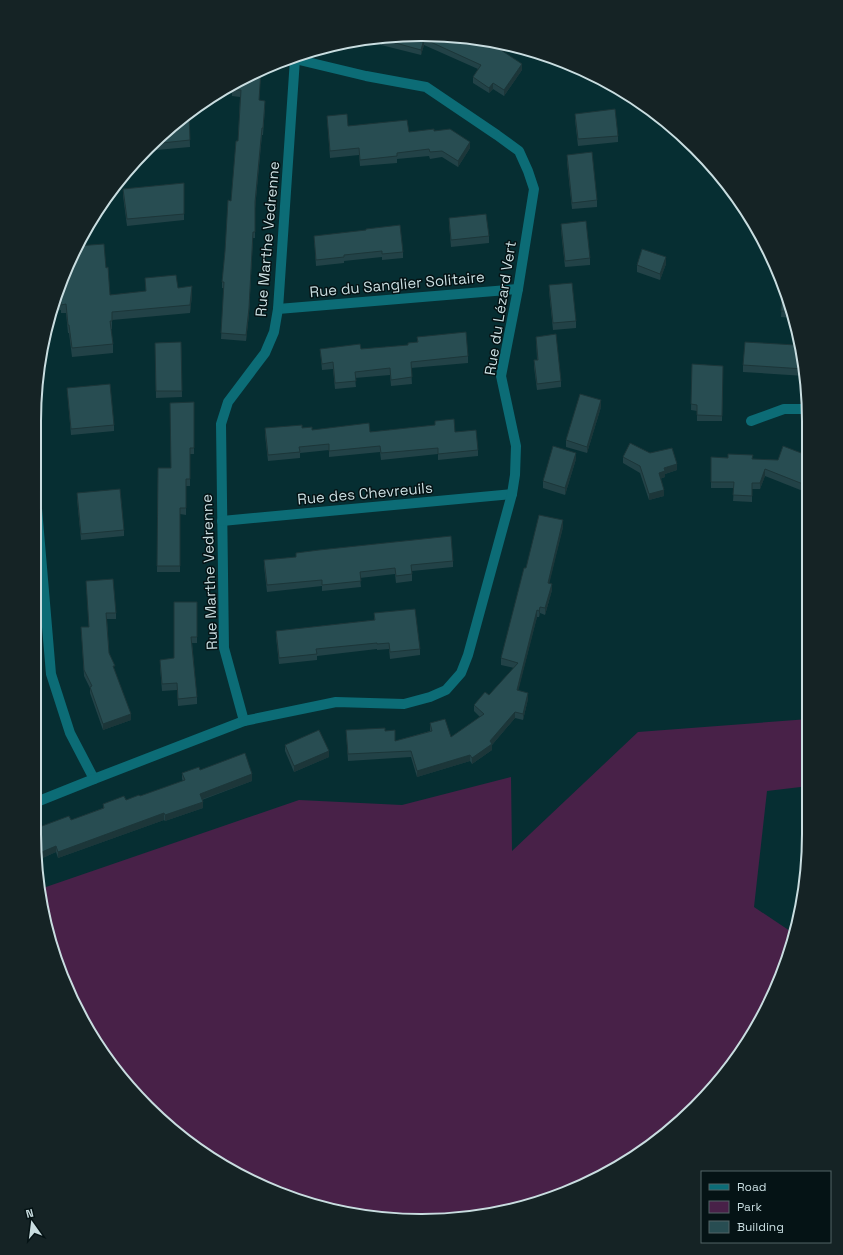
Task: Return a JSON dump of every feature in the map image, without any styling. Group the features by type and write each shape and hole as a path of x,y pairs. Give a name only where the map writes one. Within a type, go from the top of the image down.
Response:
{"street":[{"name":"Rue du Lézard Vert","path":"244,721 336,702 404,704 430,697 446,690 461,673 468,655 512,494 515,475 516,446 501,376 518,289 534,189 528,171 518,151 426,87 366,76 303,60"},
{"name":"Rue Marthe Vedrenne","path":"244,721 224,648 221,424 228,402 265,353 274,332 278,309 295,63"},
{"name":"Rue du Sanglier Solitaire","path":"278,309 518,289"},
{"path":"751,421 784,409 802,410"},
{"name":"Rue des Chevreuils","path":"222,521 512,494"},
{"path":"41,556 51,674 70,733 94,779"},
{"path":"41,800 244,721"}],"green space":[{"path":"802,720 802,787 767,791 754,907 789,931 782,956 763,1002 738,1045 708,1084 691,1103 653,1135 633,1150 590,1175 544,1194 520,1201 496,1207 446,1213 422,1214 372,1211 347,1207 299,1194 253,1175 231,1163 210,1150 171,1120 152,1103 120,1065 105,1045 80,1002 61,956 48,908 45,887 299,800 402,805 511,777 512,851 638,732"}],"building":[{"path":"423,41 421,50 393,42"},
{"path":"429,41 471,44 496,48 522,64 504,90 493,83 489,88 473,77 481,65"},
{"path":"261,77 259,100 265,101 255,202 255,232 253,232 246,335 221,333 224,282 222,282 228,200 231,201 236,141 238,141 241,90 235,90"},
{"path":"615,109 618,136 578,139 575,114"},
{"path":"347,114 348,126 407,120 409,132 450,129 470,142 458,161 442,151 430,152 429,149 397,153 397,156 360,160 359,148 330,151 327,116"},
{"path":"189,121 190,140 162,143"},
{"path":"592,152 597,200 572,203 567,155"},
{"path":"184,183 184,214 127,219 123,189"},
{"path":"486,214 489,236 451,240 449,218"},
{"path":"586,221 590,258 565,261 561,224"},
{"path":"400,225 403,252 382,254 382,251 316,260 314,236"},
{"path":"104,244 106,268 108,267 110,295 146,291 145,278 176,275 178,288 192,286 190,305 112,312 112,321 110,321 113,344 72,348 66,304 61,305 60,302 84,245"},
{"path":"642,249 666,257 660,274 637,265"},
{"path":"572,283 576,321 553,323 549,285"},
{"path":"782,299 786,311 781,311"},
{"path":"466,332 468,356 411,362 412,377 391,380 390,368 355,372 356,381 335,383 333,362 322,364 320,349 360,344 361,349 408,345 408,343 418,342 417,337"},
{"path":"556,334 561,381 537,384 534,360 538,360 536,337"},
{"path":"181,342 182,391 156,391 155,343"},
{"path":"745,342 794,345 798,369 743,365"},
{"path":"692,364 723,366 722,416 697,415 697,405 691,404"},
{"path":"110,384 114,425 71,429 67,388"},
{"path":"580,394 601,400 587,447 566,440"},
{"path":"194,402 194,448 190,448 190,479 186,479 186,508 180,508 180,566 157,566 158,468 171,468 170,403"},
{"path":"454,419 455,432 476,430 478,450 438,454 438,448 381,453 380,446 329,451 329,444 299,447 300,452 268,455 265,428 302,425 302,428 312,427 312,430 369,423 370,432 435,425 435,421"},
{"path":"630,443 650,453 672,448 677,464 664,468 665,471 659,473 664,490 649,494 640,466 623,457"},
{"path":"553,446 576,453 565,488 543,481"},
{"path":"783,446 802,453 802,484 765,469 760,483 752,483 752,496 733,495 734,482 711,482 711,457 728,458 728,454 753,455 752,459 778,460"},
{"path":"120,489 124,530 81,534 77,493"},
{"path":"539,515 563,520 548,583 552,584 545,608 540,607 539,611 537,610 517,690 528,693 523,714 515,712 490,741 492,744 472,758 470,755 417,771 411,751 348,754 346,730 385,728 385,731 395,730 395,741 432,731 430,723 445,719 451,737 484,714 474,705 485,692 489,695 518,663 501,658"},
{"path":"451,536 453,561 411,565 412,574 396,576 395,568 360,572 361,581 322,585 322,580 267,585 264,560 296,557 296,553 319,550"},
{"path":"113,579 116,613 106,613 109,653 115,666 113,666 131,714 103,724 90,687 92,686 84,670 81,627 89,627 86,581"},
{"path":"174,602 197,602 197,637 191,637 197,697 178,699 177,683 162,684 160,660 174,658"},
{"path":"415,609 420,649 390,652 389,643 377,643 316,649 317,654 279,658 276,631 375,620 374,613"},
{"path":"319,730 329,751 294,766 285,745"},
{"path":"245,753 252,774 200,794 203,802 165,815 164,813 58,852 56,846 42,852 41,826 69,816 71,820 104,808 103,804 124,796 126,800 139,795 140,796 185,780 182,773 199,767 200,770"}]}
